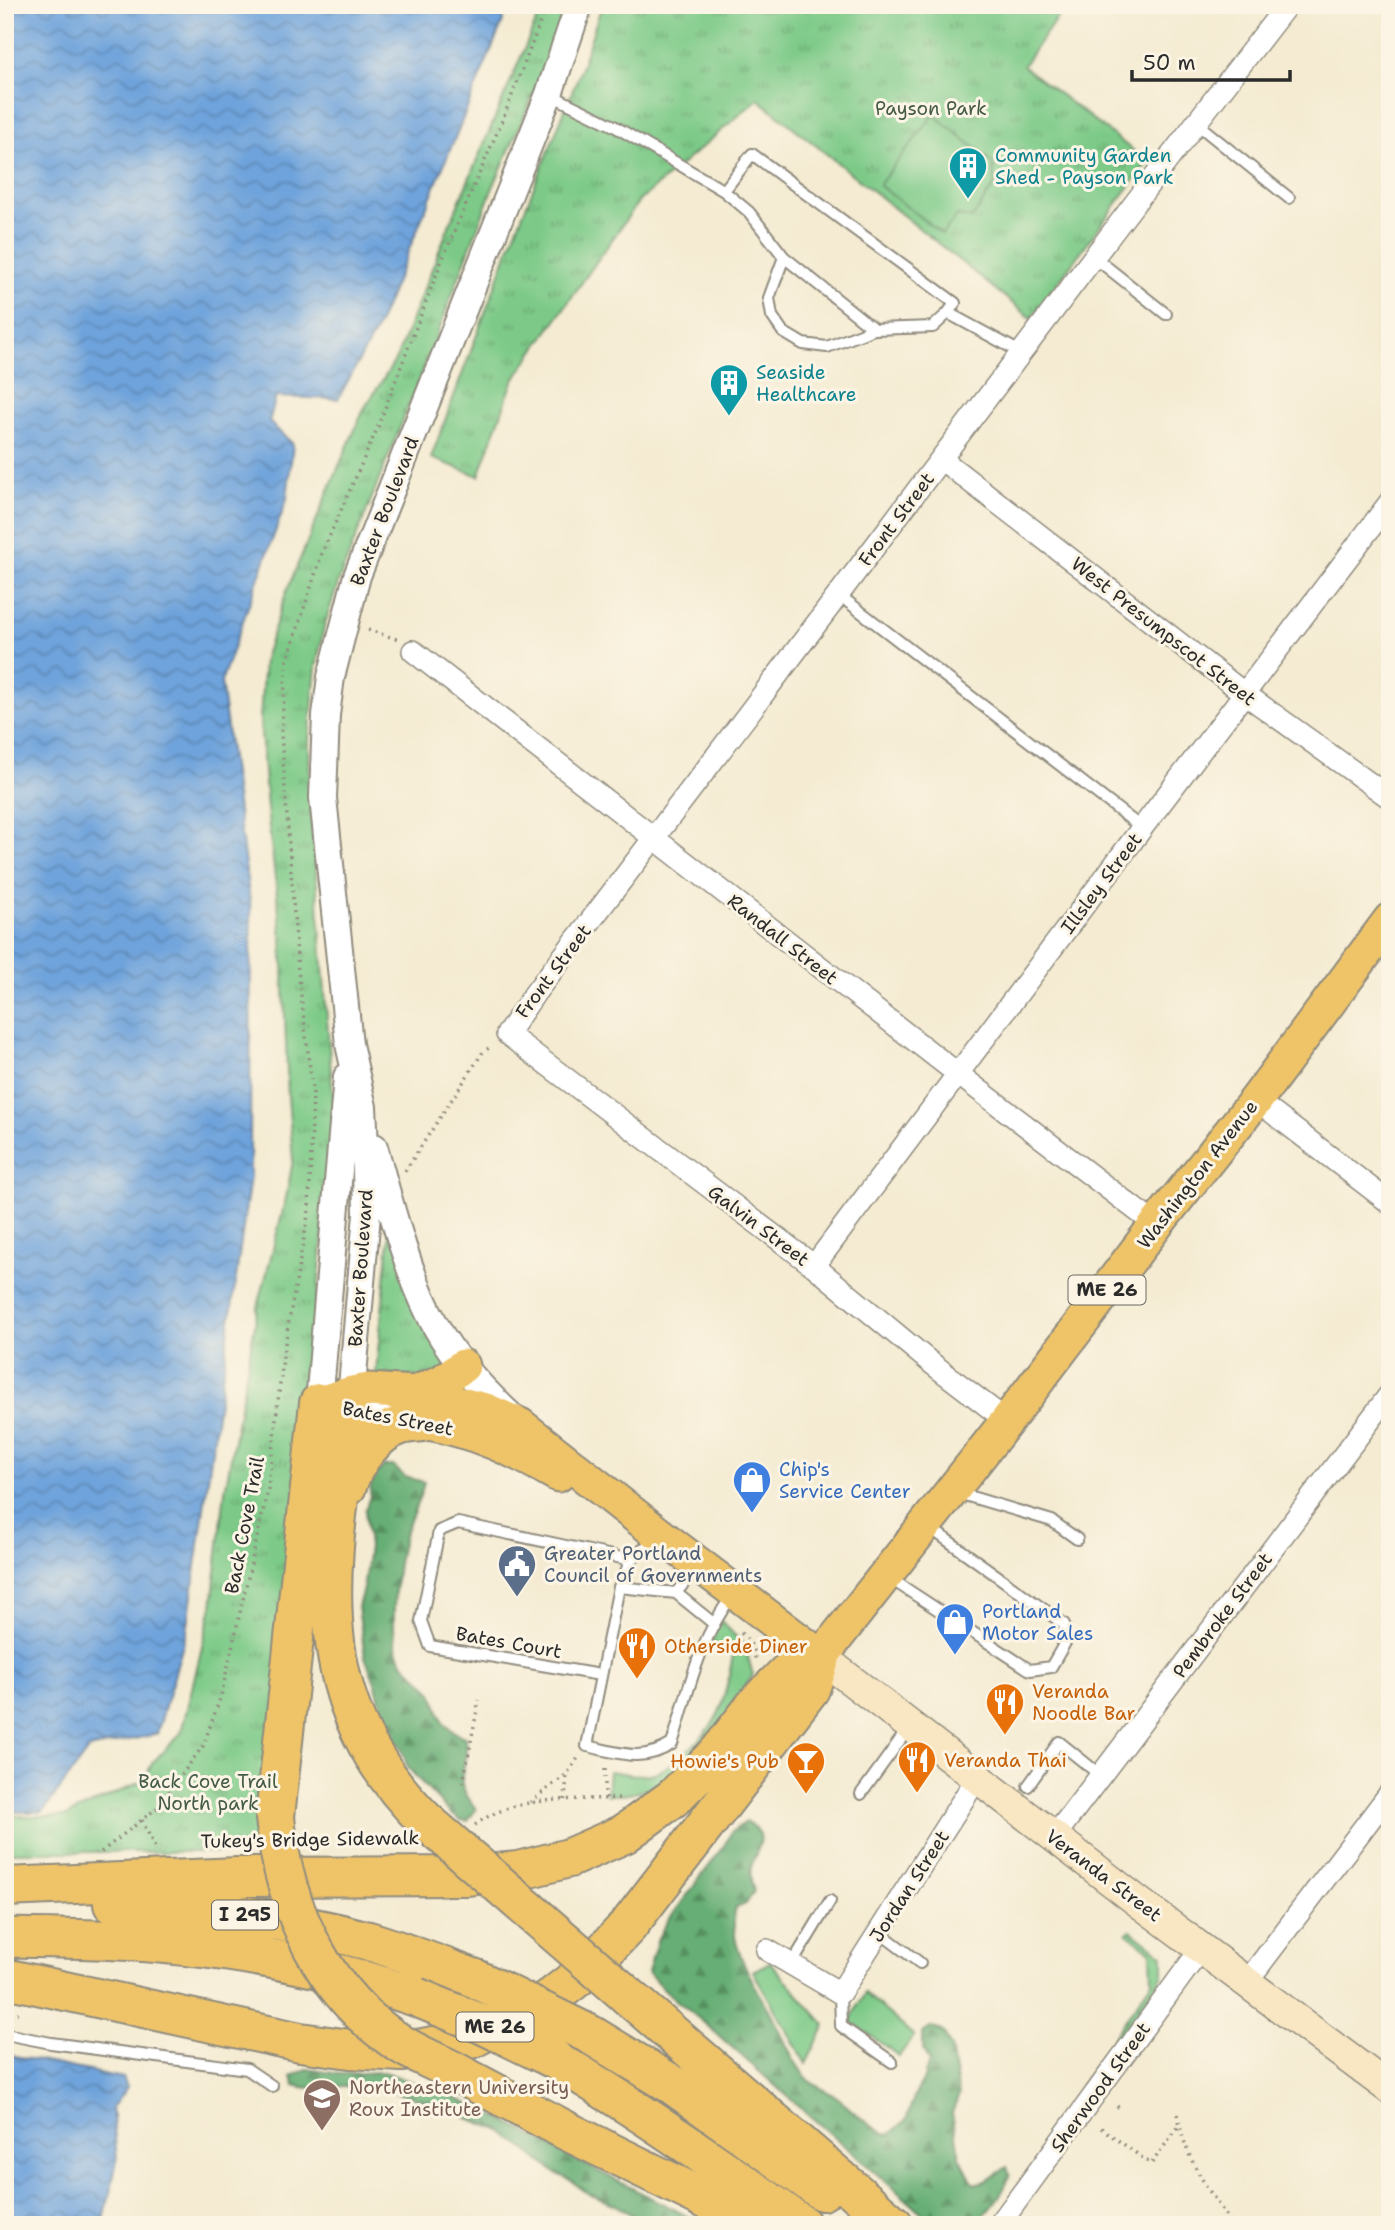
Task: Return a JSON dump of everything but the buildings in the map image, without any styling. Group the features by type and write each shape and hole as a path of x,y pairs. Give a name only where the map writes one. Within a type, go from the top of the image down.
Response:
{"highway":[{"path":"340,1402 332,1578 334,1637 344,1693 358,1730 378,1765 403,1799 425,1820 894,2225"},
{"path":"340,1402 275,1817 281,1866 293,1909 310,1944 328,1973 362,2012 404,2046 565,2130 758,2225"},
{"path":"335,1536 349,1479 361,1456 379,1437 400,1425 419,1408"},
{"name":"ME 26","path":"5,1887 238,1877 466,1876 518,1871 569,1858 624,1834 673,1798 719,1752 758,1702 787,1673 821,1657"},
{"name":"ME 26","path":"5,1978 300,2042 350,2049 402,2052 471,2039 551,1998 583,1973 628,1926 810,1689 821,1657"},
{"name":"I 295","path":"5,1899 179,1907 253,1916 371,1942 476,1979 591,2035 673,2085 869,2225"},
{"name":"I 295","path":"5,1938 115,1940 242,1952 305,1965 416,1997 470,2018 554,2059 686,2142 802,2225"}],"main road":[{"name":"Washington Avenue","path":"821,1657 1255,1100 1390,920"},
{"path":"419,1408 441,1381 463,1366"},
{"name":"Bates Street","path":"340,1402 369,1390 419,1408 453,1427 503,1445 660,1535"},
{"name":"Bates Street","path":"419,1408 486,1410 520,1425 699,1565 722,1609 821,1657"},
{"name":"Veranda Street","path":"821,1657 977,1779 1390,2089"}],"street":[{"name":"Baxter Boulevard","path":"340,1402 367,1214 363,1107 349,1044 323,798 326,715 333,667 357,576 549,94 579,5"},
{"name":"Front Street","path":"507,1034 535,993 839,595 1020,352 1287,5"},
{"name":"West Presumpscot Street","path":"941,459 1245,694 1390,798"},
{"name":"Illsley Street","path":"814,1266 1390,502"},
{"name":"Randall Street","path":"406,645 1156,1225"},
{"name":"Galvin Street","path":"507,1034 814,1266 930,1362 1007,1421"},
{"name":"Baxter Boulevard","path":"340,1402 349,1044"},
{"path":"1255,1100 1390,1203"},
{"name":"Bates Street","path":"363,1107 412,1274 429,1313 463,1366 488,1395 520,1425"},
{"name":"Pembroke Street","path":"1054,1837 1390,1394"},
{"name":"Jordan Street","path":"840,1993 977,1779"},
{"path":"1246,1983 1390,1793"},
{"name":"Sherwood Street","path":"999,2225 1201,1949"},
{"path":"767,1950 840,1993"}],"lane":[{"path":"549,94 614,126 724,191 749,212 784,257 874,329"},
{"path":"1196,123 1290,198"},
{"path":"724,191 752,154 955,303 933,327 874,329 827,347 803,344 783,332 772,316 769,298 784,257"},
{"path":"1094,257 1166,314"},
{"path":"948,313 1020,352"},
{"path":"839,595 1142,828"},
{"path":"952,1491 1052,1521 1077,1539"},
{"name":"Bates Court","path":"600,1675 430,1646 421,1621 439,1531 458,1523 631,1560"},
{"path":"886,1575 1030,1670 1051,1667 1066,1641 1064,1624 926,1525"},
{"path":"620,1587 676,1593 722,1609 672,1744 659,1752 643,1756 587,1745 620,1587 631,1560 660,1535"},
{"path":"676,1593 699,1565"},
{"path":"861,1794 910,1726"},
{"path":"1028,1786 1059,1742 1100,1775"},
{"path":"792,1965 830,1901"},
{"path":"879,1932 920,1963"},
{"path":"840,1993 841,2026 892,2062"},
{"path":"5,2034 51,2043 247,2069 272,2086"}],"path":[{"path":"502,121 547,5"},
{"path":"366,629 406,645"},
{"path":"402,1174 483,1052 507,1034"},
{"name":"Back Cove Trail","path":"109,1855 97,1855 157,1808 203,1746 221,1696 268,1489 284,1349 309,1210"},
{"path":"722,1609 748,1639 755,1652 757,1672"},
{"path":"463,1783 479,1700"},
{"path":"529,1804 567,1774 587,1745"},
{"path":"565,1800 567,1774"},
{"path":"605,1781 605,1799"},
{"path":"472,1827 488,1815 511,1807 628,1796"},
{"path":"142,1820 158,1854 146,1854"},
{"path":"8,2017 8,2012 18,2013"},
{"path":"1178,2114 1182,2139 1194,2168 1232,2225"},
{"path":"1101,2128 1151,2164 1179,2125"}],"green space":[{"name":"Back Cove Trail North park","path":"543,5 568,5 491,192 339,580 324,627 316,667 309,740 310,798 334,1110 268,1852 5,1852 5,1816 66,1816 143,1781 153,1762 181,1733 212,1606 225,1491 258,1307 293,1160 282,938 260,720 264,659 287,590 339,466 364,409 396,359"},
{"name":"Payson Park","path":"602,5 1066,5 1023,66 1148,162 1031,318 758,99 639,201 513,381 479,476 431,458 510,246 578,77"},
{"path":"934,115 992,162 995,184 972,218 957,216 942,234 879,185"},
{"path":"391,1220 457,1364 442,1378 377,1375 376,1372"},
{"path":"384,1466 393,1466 405,1477 424,1482 404,1535 400,1554 395,1596 395,1639 399,1656 430,1690 444,1723 466,1738 463,1788 476,1809 468,1821 451,1814 408,1768 401,1748 387,1729 376,1685 365,1657 358,1607 369,1547 365,1510 371,1484"},
{"path":"721,1621 745,1646 753,1675 716,1729 685,1764 668,1778 629,1794 607,1795 609,1771 639,1775 657,1772 683,1755 715,1720 724,1697 734,1649 712,1643 715,1630"},
{"path":"746,1822 759,1832 761,1838 750,1872 754,1891 746,1904 736,1908 735,1937 745,1967 795,2060 812,2083 833,2095 873,2127 889,2135 906,2120 915,2094 923,2081 929,2062 923,2049 923,2033 932,2027 943,2032 951,2048 959,2095 952,2113 960,2157 974,2184 986,2181 1007,2167 1010,2174 1000,2195 975,2225 936,2225 672,1997 648,1972 657,1941 667,1922 724,1846 732,1831"},
{"path":"1131,1930 1163,1955 1163,1975 1084,2087 1081,2085 1152,1981 1151,1952 1127,1933"},
{"path":"770,1962 825,2025 806,2064 753,1971"},
{"path":"865,1993 914,2036 899,2056 850,2021"},
{"path":"307,2069 340,2074 384,2072 447,2094 502,2119 705,2225 649,2225 613,2204 589,2194 554,2172 500,2130 467,2118 450,2105 367,2088 312,2088 294,2085 292,2076"}],"water":[{"path":"5,5 503,5 503,21 376,330 338,399 276,397 269,422 293,444 287,499 221,682 251,909 250,1177 187,1631 157,1734 89,1749 43,1812 5,1812"},
{"path":"5,2054 123,2078 127,2087 112,2108 117,2160 103,2225 5,2225"}],"place":[{"name":"Community Garden Shed - Payson Park","path":"968,200"},
{"name":"Seaside Healthcare","path":"729,417"},
{"name":"Chip's Service Center","path":"752,1514"},
{"name":"Greater Portland Council of Governments","path":"517,1598"},
{"name":"Portland Motor Sales","path":"955,1656"},
{"name":"Otherside Diner","path":"637,1680"},
{"name":"Veranda Noodle Bar","path":"1005,1736"},
{"name":"Veranda Thai","path":"917,1794"},
{"name":"Howie's Pub","path":"806,1795"},
{"name":"Northeastern University Roux Institute","path":"322,2132"}]}
